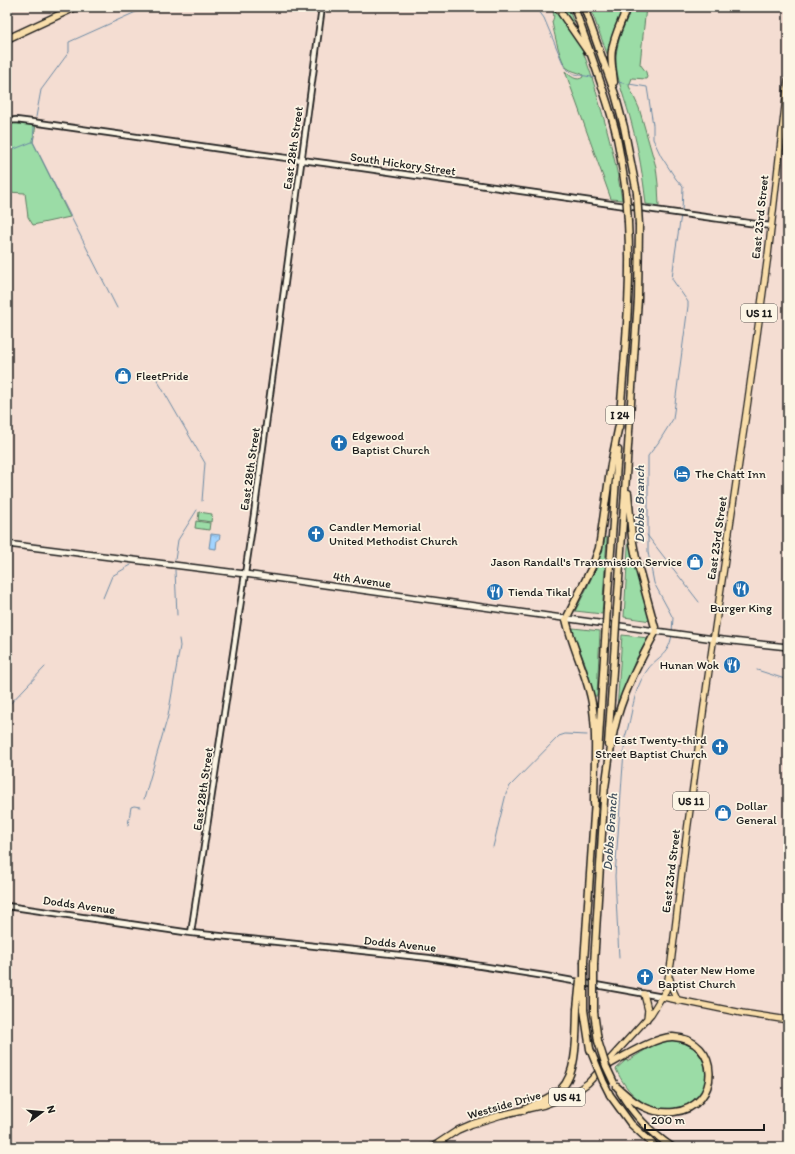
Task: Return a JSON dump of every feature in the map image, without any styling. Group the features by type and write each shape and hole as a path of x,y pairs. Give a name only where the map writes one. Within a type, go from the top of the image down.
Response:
{"highway":[{"path":"7,39 76,7"},
{"path":"556,7 593,60"},
{"name":"I 24","path":"574,7 593,60 615,131 621,159 626,193 630,269 589,899 580,1010 590,1048 600,1076 610,1095 631,1124 656,1147"},
{"name":"I 24","path":"584,7 615,94 630,153 637,193 639,225 638,299 596,929 594,1012 598,1041 606,1066 616,1085 635,1115 660,1139 672,1147"},
{"path":"615,94 611,59 612,50 627,7"},
{"path":"594,804 594,724 591,698 586,677 568,631 566,619 593,565 599,548 619,425"},
{"path":"605,788 614,731 619,711 628,684 656,631 636,558 632,537 627,473"},
{"path":"524,1110 560,1090 569,1078 572,1071 580,1010"},
{"path":"601,1069 652,1042 672,1036 682,1038 698,1046 704,1053 708,1062 710,1073 709,1084 706,1092 700,1100 688,1109 667,1113 656,1112 644,1107 616,1085"}],"main road":[{"name":"East 23rd Street","path":"663,997 669,977 685,846 748,400 771,226 788,80"},
{"name":"4th Avenue","path":"7,544 245,574 714,639 788,647"},
{"path":"669,977 678,1001"},
{"path":"644,994 647,1005 647,1019"},
{"name":"Dodds Avenue","path":"663,997 742,1013 788,1020"},
{"name":"Westside Drive","path":"432,1147 458,1130 472,1124 544,1105 568,1096 588,1083 647,1019 663,997"}],"street":[{"name":"East 28th Street","path":"191,933 245,574 322,7"},
{"name":"South Hickory Street","path":"7,121 16,120 32,122 771,226"},
{"name":"Dodds Avenue","path":"7,906 191,933 429,958 545,976 663,997"}],"green space":[{"path":"550,7 554,7 571,30 586,59 609,139 618,175 622,200 611,199 565,71 576,79 583,77 582,74 572,71 564,64 552,22 554,14"},
{"path":"559,7 568,7 574,24 572,25"},
{"path":"590,7 625,7 609,59"},
{"path":"632,7 646,7 640,64 646,72 647,77 646,79 632,78 629,86 639,108 656,167 659,206 646,204 637,145 617,74 616,57 618,44"},
{"path":"7,124 36,125 33,142 70,217 33,225 28,217 25,193 7,192"},
{"path":"199,512 212,514 211,522 198,520"},
{"path":"196,521 210,523 209,530 195,528"},
{"path":"629,530 651,621 624,617"},
{"path":"607,537 602,614 575,611 593,575 605,538"},
{"path":"573,628 600,631 597,696 594,696 586,666 573,633"},
{"path":"622,635 648,638 635,661 617,710"},
{"path":"667,1040 690,1046 698,1052 704,1061 706,1080 702,1091 691,1104 676,1109 666,1110 656,1109 639,1100 620,1078 616,1069 626,1060 627,1061 651,1047"}],"water":[{"path":"211,534 220,535 219,540 217,540 216,549 209,548"}],"waterway":[{"path":"36,117 41,90 69,52 69,42 147,7"},
{"name":"Dobbs Branch","path":"536,7 544,18 565,68 574,74 597,78"},
{"name":"Dobbs Branch","path":"617,82 647,87 653,125 653,139 661,156 683,187 682,212"},
{"path":"34,127 33,142 117,308"},
{"path":"7,152 32,142"},
{"name":"Dobbs Branch","path":"672,632 673,618 654,583 648,552 648,456 673,419 688,306 688,302 672,279 681,215"},
{"path":"156,378 205,463 202,501"},
{"path":"175,560 178,540 197,510"},
{"path":"647,535 699,602"},
{"path":"103,598 112,576 131,565"},
{"path":"175,570 177,615"},
{"name":"Dobbs Branch","path":"619,958 615,876 625,737 635,696 641,680 650,666 668,648 672,635"},
{"path":"144,799 168,716 180,646 179,639"},
{"path":"7,707 45,667"},
{"path":"757,670 788,680"},
{"path":"493,847 506,794 510,786 559,736 565,734 587,735"},
{"path":"128,825 131,807 140,807"}],"place":[{"name":"FleetPride","path":"123,376"},
{"name":"Edgewood Baptist Church","path":"339,443"},
{"name":"The Chatt Inn","path":"682,474"},
{"name":"Candler Memorial United Methodist Church","path":"316,534"},
{"name":"Jason Randall's Transmission Service","path":"695,562"},
{"name":"Burger King","path":"741,589"},
{"name":"Tienda Tikal","path":"495,592"},
{"name":"Hunan Wok","path":"732,665"},
{"name":"East Twenty-third Street Baptist Church","path":"720,747"},
{"name":"Dollar General","path":"723,813"},
{"name":"Greater New Home Baptist Church","path":"645,977"}]}
